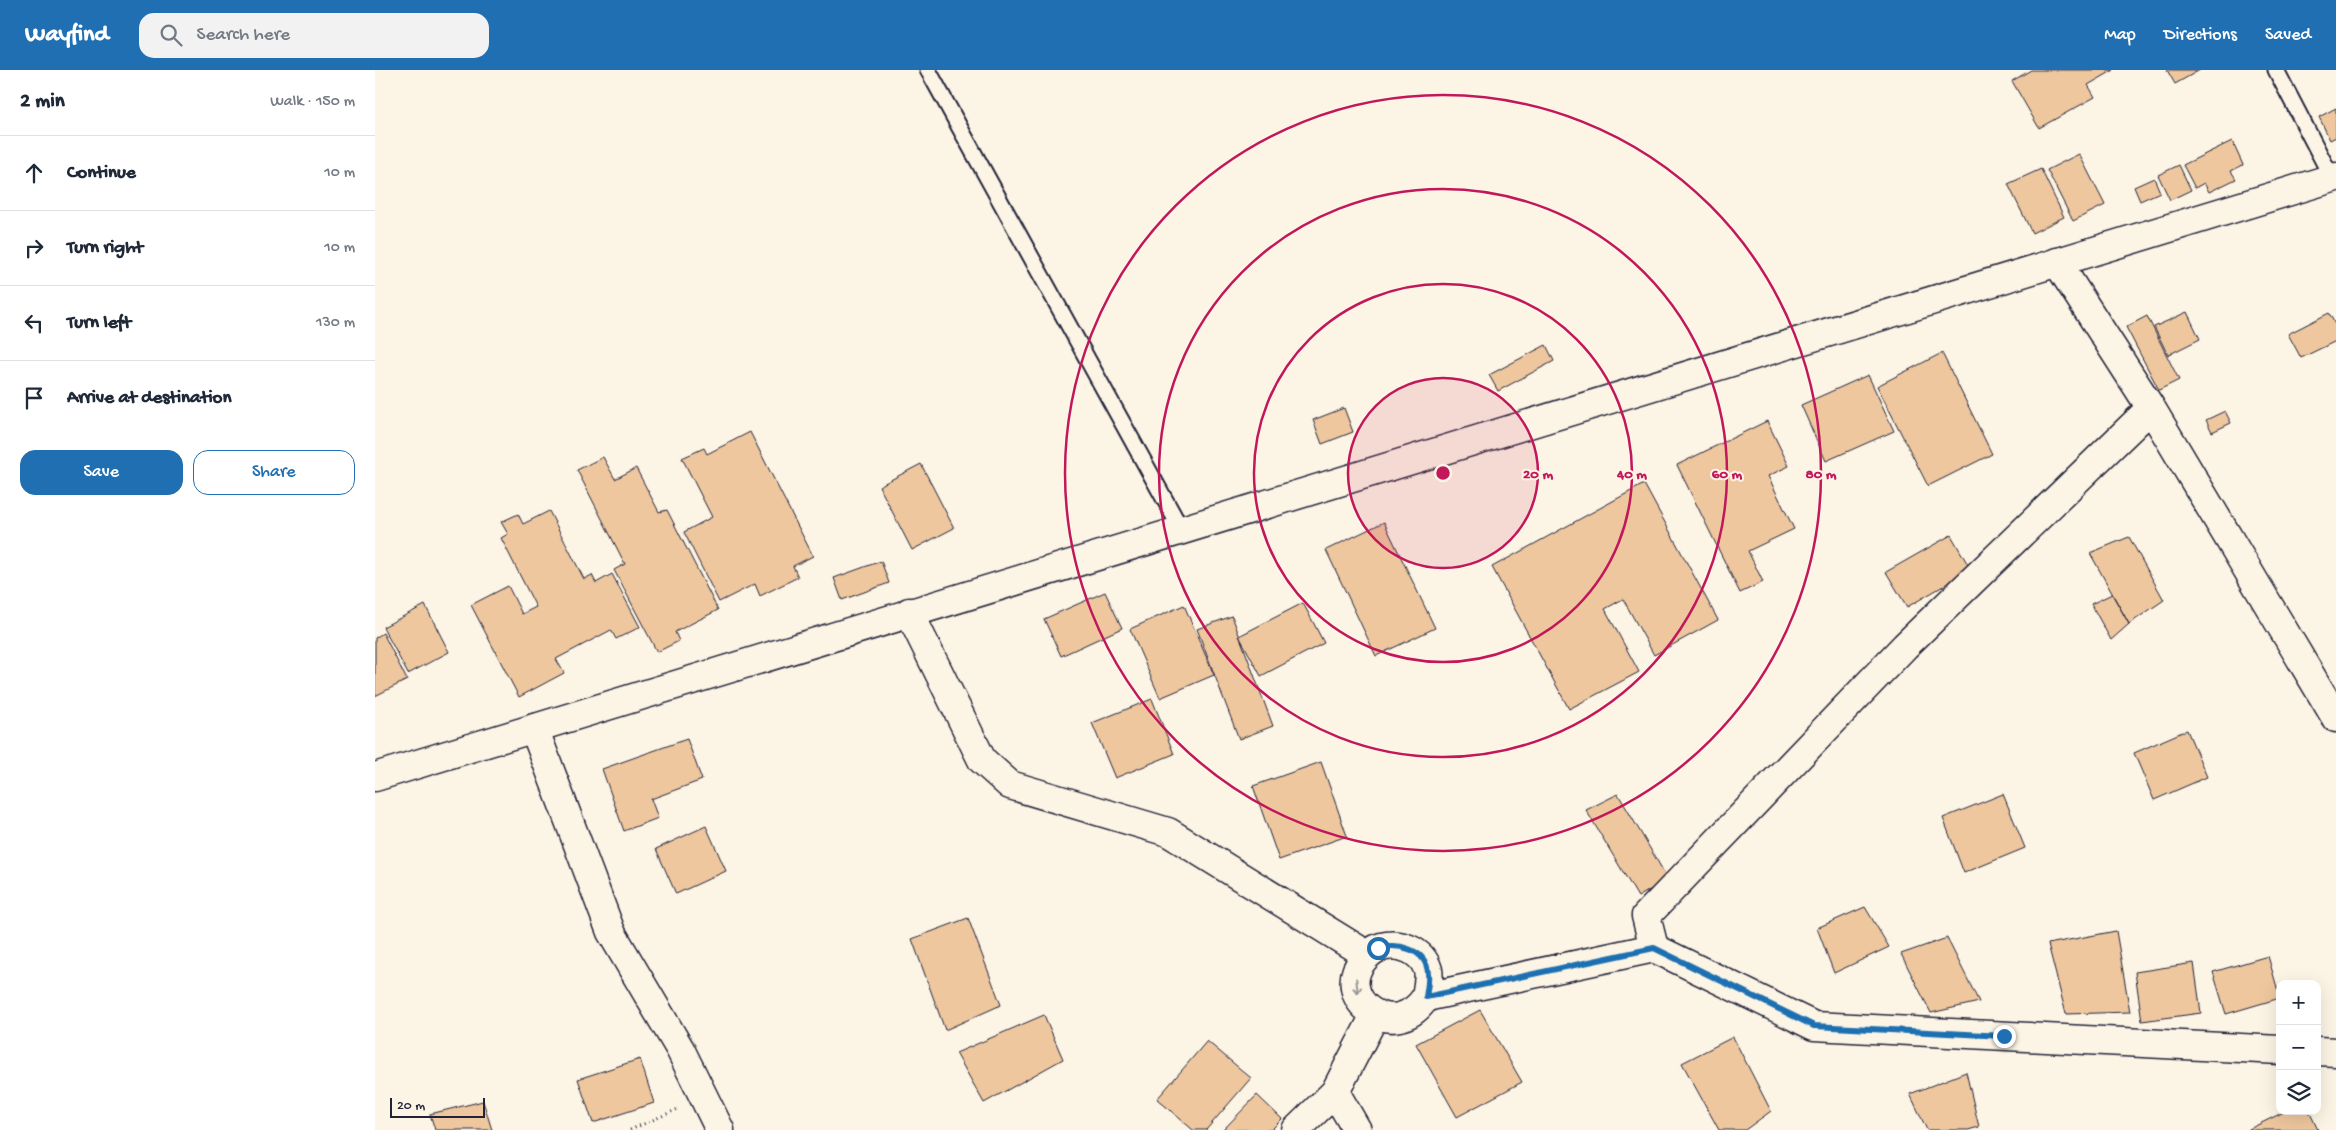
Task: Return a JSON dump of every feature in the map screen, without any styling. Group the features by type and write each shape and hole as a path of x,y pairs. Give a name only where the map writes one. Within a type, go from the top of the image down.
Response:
{"street":[{"path":"375,777 909,612 2334,178"},
{"path":"2057,262 2151,408 2336,718"},
{"path":"1654,948 1646,916 1905,646 2151,408"},
{"path":"909,612 982,760 1011,785 1168,832 1367,955"},
{"path":"533,728 611,932 680,1049 720,1130"},
{"path":"1390,944 1403,946 1414,952 1423,961 1429,972 1426,997 1419,1008 1404,1017 1386,1018 1375,1015 1366,1008 1359,998 1355,987 1360,964 1367,955 1378,948 1390,944"},
{"path":"1426,997 1654,948 1814,1026 2276,1050"},
{"path":"1296,1130 1335,1092 1375,1015"},
{"path":"2321,1052 2336,1052"},
{"path":"1335,1092 1357,1130"}],"lane":[{"path":"928,70 1181,529"},
{"path":"2276,70 2334,178"}],"path":[{"path":"630,1130 704,1098"}],"building":[{"path":"2031,70 2114,70 2088,85 2095,97 2039,128 2012,81"},
{"path":"2167,70 2200,70 2175,84"},
{"path":"2336,108 2336,137 2330,140 2319,117"},
{"path":"2232,141 2243,165 2231,171 2236,179 2209,192 2204,183 2195,188 2183,165"},
{"path":"2079,154 2105,205 2073,221 2047,170"},
{"path":"2179,165 2191,190 2170,200 2158,175"},
{"path":"2041,169 2064,217 2032,233 2008,184"},
{"path":"2154,178 2160,192 2140,201 2134,187"},
{"path":"2187,312 2200,339 2168,355 2154,327"},
{"path":"2329,313 2336,326 2336,341 2301,358 2288,334"},
{"path":"2147,316 2179,380 2159,390 2126,327"},
{"path":"1546,345 1554,361 1498,391 1489,375"},
{"path":"1942,353 1992,454 1928,486 1877,386"},
{"path":"1868,375 1894,431 1826,461 1801,405"},
{"path":"1344,408 1353,432 1322,444 1313,420"},
{"path":"2225,411 2231,423 2212,432 2206,420"},
{"path":"1767,421 1789,466 1768,476 1794,529 1748,551 1763,582 1740,593 1677,465"},
{"path":"750,432 813,556 793,566 798,577 760,596 755,584 719,602 684,532 712,517 682,458 704,448 707,454"},
{"path":"603,457 615,479 636,468 659,512 667,510 718,610 675,632 679,641 657,652 614,570 625,564 577,470"},
{"path":"921,464 954,528 912,550 879,486"},
{"path":"1644,484 1718,620 1654,655 1623,599 1605,609 1639,672 1569,709 1492,567"},
{"path":"549,511 584,579 592,575 596,583 612,574 640,627 616,639 611,630 556,659 564,673 519,697 471,605 508,586 522,614 536,607 501,538 508,534 501,522 518,514 523,524"},
{"path":"1384,522 1435,628 1376,656 1326,550"},
{"path":"1951,535 1971,570 1907,607 1886,572"},
{"path":"2129,537 2164,600 2129,624 2090,553"},
{"path":"881,561 889,583 842,600 834,578"},
{"path":"1105,592 1122,628 1061,656 1044,619"},
{"path":"2112,594 2129,624 2111,640 2091,604"},
{"path":"1303,603 1324,643 1261,676 1239,636"},
{"path":"425,605 449,652 408,674 383,627"},
{"path":"1184,605 1214,675 1160,698 1130,629"},
{"path":"1232,616 1273,726 1239,739 1197,629"},
{"path":"383,633 407,680 375,696 375,638"},
{"path":"1152,699 1174,754 1115,778 1092,723"},
{"path":"2187,730 2207,777 2154,800 2134,753"},
{"path":"687,739 702,780 651,799 658,818 624,831 602,769"},
{"path":"1321,762 1347,836 1279,860 1253,786"},
{"path":"1618,794 1668,879 1638,897 1586,810"},
{"path":"2003,794 2025,848 1964,873 1943,818"},
{"path":"706,826 726,871 676,894 656,849"},
{"path":"1865,907 1889,947 1834,973 1817,928"},
{"path":"968,918 1001,1005 945,1030 912,939"},
{"path":"2116,931 2130,1012 2066,1014 2048,944"},
{"path":"1947,938 1979,1002 1931,1013 1901,954"},
{"path":"2268,956 2276,984 2276,999 2226,1014 2213,972"},
{"path":"2194,963 2201,1013 2142,1021 2135,972"},
{"path":"1480,1010 1522,1082 1457,1117 1416,1044"},
{"path":"1044,1015 1063,1059 984,1103 956,1053"},
{"path":"1733,1037 1771,1111 1745,1130 1719,1130 1682,1063"},
{"path":"1207,1041 1251,1078 1206,1130 1193,1130 1157,1099"},
{"path":"640,1059 654,1103 593,1123 578,1079"},
{"path":"1966,1072 1979,1127 1968,1130 1927,1130 1910,1094"},
{"path":"1257,1095 1282,1119 1271,1130 1223,1130"},
{"path":"483,1101 492,1130 435,1130 430,1114"},
{"path":"2278,1115 2311,1115 2318,1130 2247,1130"}],"route":[{"path":"1378,948 1390,944 1403,946 1414,952 1423,961 1429,972 1426,997 1654,948 1814,1026 2004,1036"}]}
